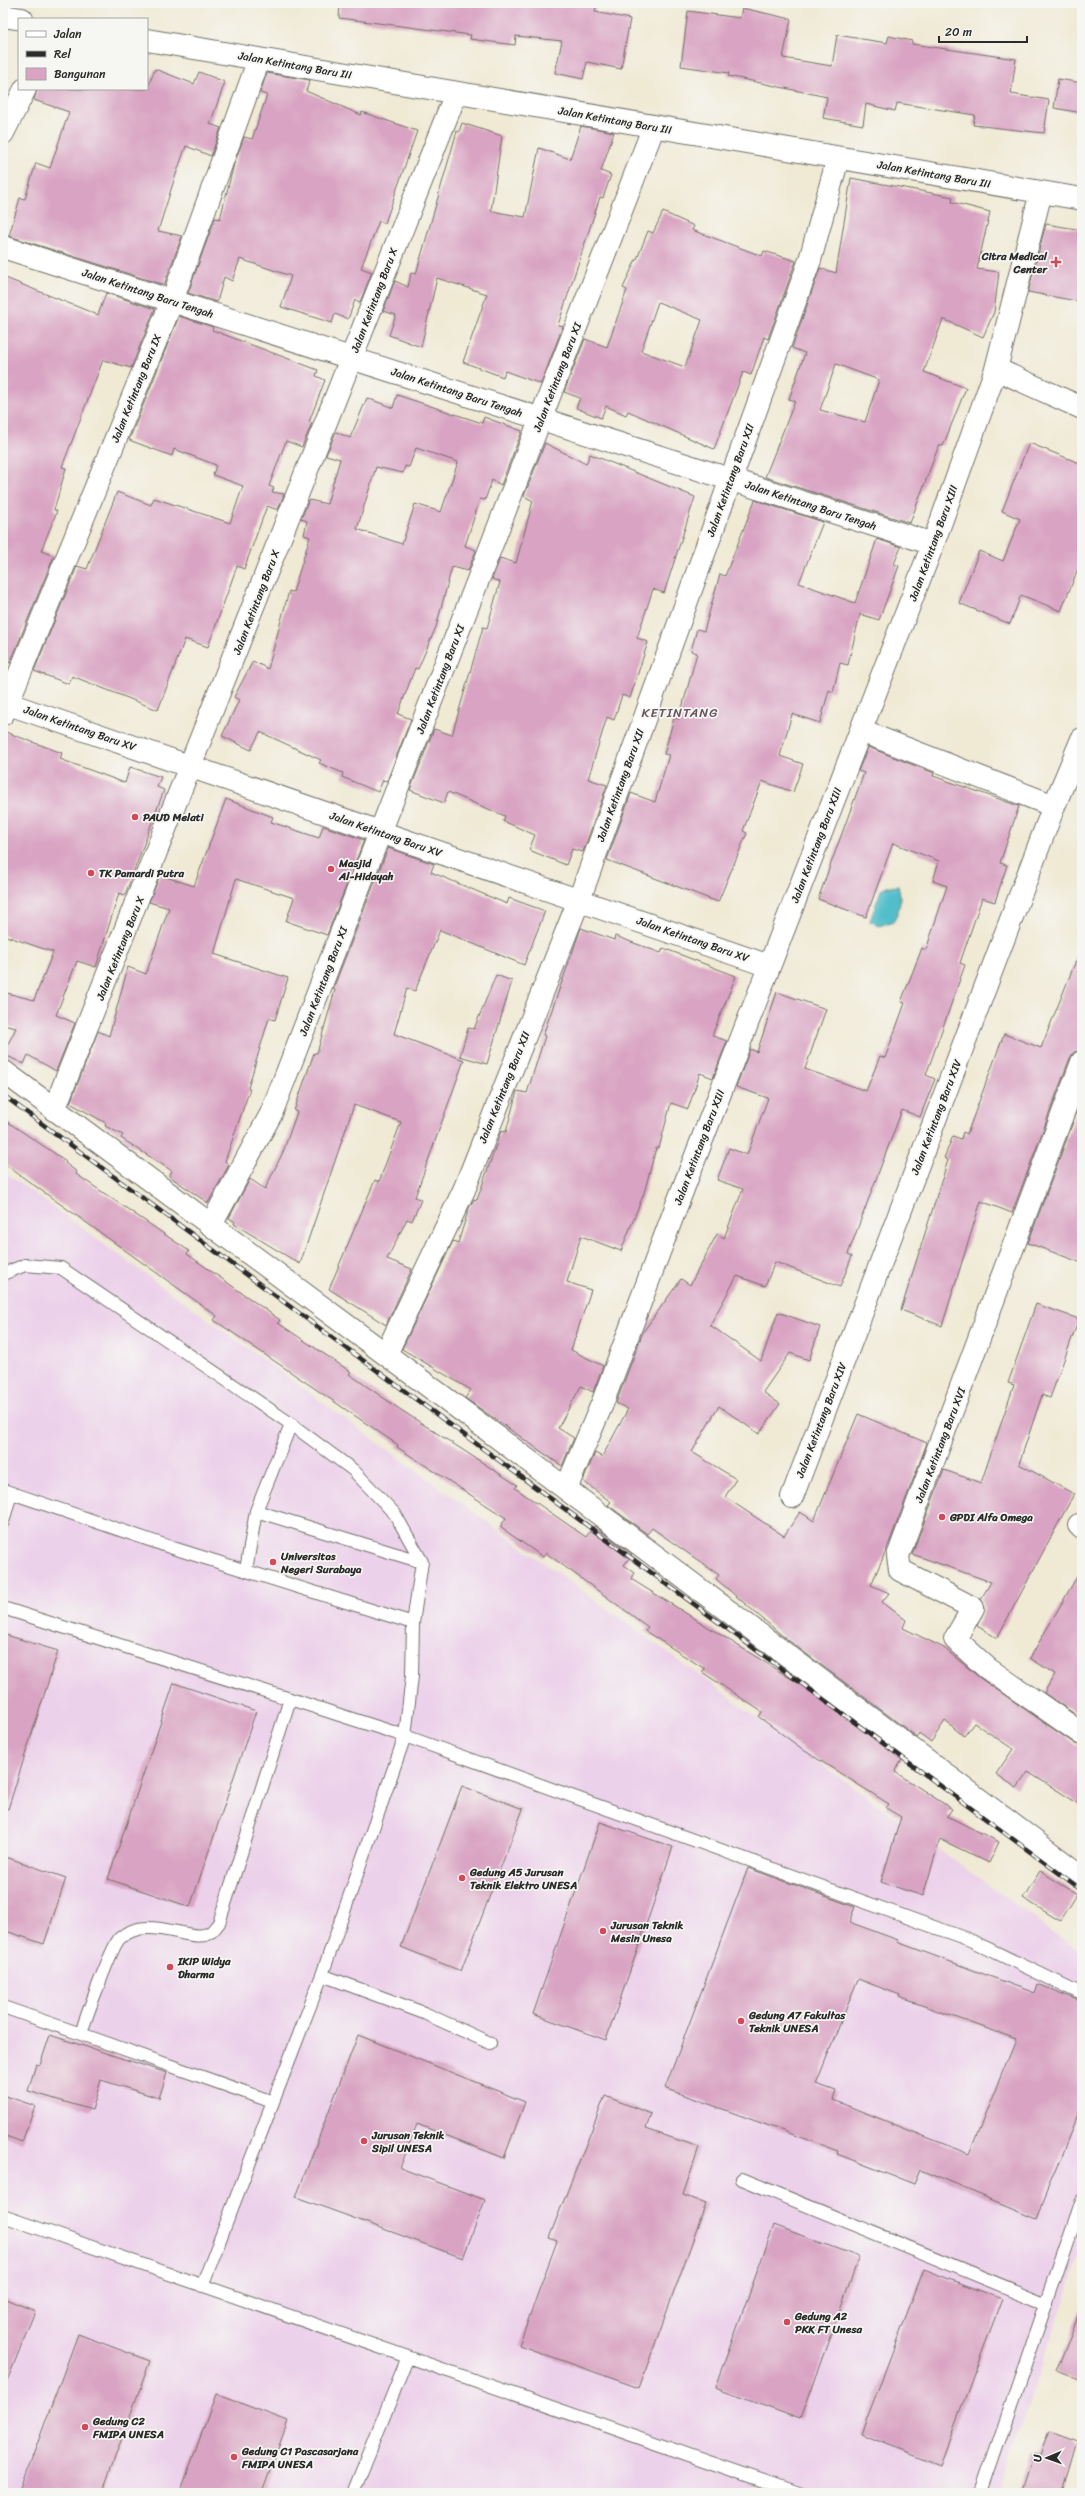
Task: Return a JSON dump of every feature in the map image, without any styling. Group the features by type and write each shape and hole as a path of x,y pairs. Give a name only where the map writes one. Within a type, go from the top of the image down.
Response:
{"street":[{"path":"3,16 18,18"},
{"name":"Jalan Ketintang Baru III","path":"148,40 1082,199"},
{"name":"Jalan Ketintang Baru IX","path":"4,706 172,301 259,59"},
{"path":"3,133 24,90"},
{"name":"Jalan Ketintang Baru X","path":"54,1110 456,93"},
{"name":"Jalan Ketintang Baru XI","path":"211,1225 271,1114 654,126"},
{"name":"Jalan Ketintang Baru XII","path":"386,1354 464,1190 578,900 810,260 838,158"},
{"name":"Jalan Ketintang Baru XIII","path":"566,1489 602,1404 769,966 933,544 996,369 1042,192"},
{"name":"Jalan Ketintang Baru Tengah","path":"3,247 933,544"},
{"path":"996,369 1082,408"},
{"name":"Jalan Ketintang Baru XV","path":"4,706 191,766 769,966"},
{"path":"860,731 1054,806"},
{"name":"Jalan Ketintang Baru XIV","path":"792,1497 1054,806 1082,738"},
{"name":"Jalan Ketintang Baru XVI","path":"1082,1062 898,1556 900,1570 972,1608 955,1639 987,1668 1082,1734"},
{"path":"3,1071 386,1354 1082,1877"}],"lane":[{"path":"3,1274 25,1265 61,1268 291,1424 353,1470 395,1514 422,1562 413,1623 412,1676 405,1736 322,1975 202,2286"},
{"path":"246,1570 256,1511 291,1424"},
{"path":"3,1522 7,1491 173,1548 413,1623"},
{"path":"256,1511 422,1562"},
{"path":"3,1608 405,1736 970,1940 1082,1994"},
{"path":"81,2034 86,2016 119,1939 133,1930 154,1927 202,1936 211,1933 219,1923 290,1699"},
{"path":"322,1975 424,2013 490,2043"},
{"path":"3,2007 273,2102"},
{"path":"742,2179 1046,2304"},
{"path":"981,2493 1082,2200"},
{"path":"3,2216 407,2359 798,2493"},
{"path":"353,2493 407,2359"}],"shaded area":[{"name":"Universitas Negeri Surabaya","path":"3,1171 1082,1953 1082,2248 999,2493 3,2493"}],"water":[{"path":"898,886 900,904 894,921 879,926 870,921 881,890 887,887"}],"building":[{"path":"340,3 597,3 595,12 630,19 621,69 587,62 583,79 555,73 562,41 516,36 515,45 470,39 471,35 339,18"},
{"path":"742,8 791,19 783,58 832,66 837,35 887,43 889,36 912,41 912,44 1016,59 1011,94 1049,100 1044,133 973,125 975,115 897,103 895,111 866,104 863,125 823,118 827,97 728,76 729,73 681,66 688,11 740,18"},
{"path":"155,69 194,84 199,72 225,82 210,124 221,128 211,156 186,146 158,231 182,236 164,285 9,236 20,198 25,199 36,163 50,168 69,112 34,100 37,90 148,90"},
{"path":"267,73 310,80 306,91 361,115 362,112 417,131 385,223 379,221 361,268 372,272 360,302 355,300 348,319 335,314 332,323 281,307 291,276 240,259 232,281 224,277 217,302 188,293 215,218 220,219 234,164 244,137 252,139 267,95 260,93"},
{"path":"1058,79 1082,83 1082,113 1054,108"},
{"path":"462,123 502,136 491,211 525,217 539,148 570,159 581,126 614,132 601,171 611,175 603,198 600,197 558,325 563,326 541,384 505,371 503,377 463,362 487,294 437,278 421,347 389,335 396,315 383,311 395,281 408,287 411,273 416,274 457,131 459,132"},
{"path":"851,178 953,197 952,202 990,212 977,269 999,272 994,312 983,337 943,319 924,372 966,388 943,446 939,445 910,523 765,477 795,401 789,399 805,353 792,348 820,268 836,273","holes":["836,364 879,380 865,422 820,410"]},
{"path":"663,212 694,226 692,230 762,256 764,251 796,261 768,339 764,337 751,375 743,372 714,449 628,411 626,415 606,406 601,418 576,408 580,398 564,392 585,339 607,347 627,290 623,288 648,231 653,233","holes":["658,302 702,320 685,367 641,351"]},
{"name":"Citra Medical Center","path":"1046,224 1082,230 1082,302 1028,292"},
{"path":"3,277 98,315 106,293 155,309 131,368 103,360 62,467 66,468 54,510 57,511 41,551 54,556 10,663 3,660"},
{"path":"179,316 213,327 212,330 318,370 316,376 325,380 309,422 312,423 302,447 286,441 269,486 274,488 272,492 284,494 278,510 267,506 244,569 237,566 208,647 185,639 158,710 72,676 69,684 34,671 77,566 87,569 117,492 151,505 154,498 230,523 243,486 213,475 216,465 174,449 172,456 129,440"},
{"path":"397,395 482,423 484,417 522,431 501,485 492,480 485,500 480,499 465,546 476,550 468,571 452,567 436,627 418,669 415,668 398,714 411,719 387,781 383,780 378,792 342,777 343,773 319,763 321,760 260,732 251,750 222,736 239,700 234,697 253,661 268,669 289,591 293,592 310,537 304,535 307,521 301,519 309,500 327,504 340,459 326,455 336,432 350,438 367,398 393,408","holes":["416,448 458,462 441,512 415,504 402,544 357,529 376,467 403,473 405,466 409,467"]},
{"path":"545,443 586,464 590,454 695,497 664,593 653,589 637,638 648,642 630,698 622,695 614,720 607,717 588,779 607,785 583,852 572,849 566,865 529,850 535,835 503,821 505,816 448,792 444,803 410,790 434,729 452,735 483,627 487,628 500,582 492,579 500,558 516,563 533,501 524,496"},
{"path":"1029,443 1082,464 1082,559 1061,611 1021,595 1010,624 959,603 979,551 1003,561 1020,519 1002,511"},
{"path":"755,500 823,522 799,583 855,603 877,539 901,547 894,564 899,566 879,620 860,614 848,665 840,663 833,692 829,690 820,723 792,714 780,756 803,764 793,792 762,781 743,831 747,833 718,902 607,860 631,793 655,802 669,755 664,754 674,718 679,719 697,653 691,651 697,629 704,631 720,574 725,576"},
{"path":"3,731 62,753 60,759 125,783 130,767 161,777 157,787 164,790 125,895 119,893 96,967 77,961 56,1015 75,1023 56,1071 28,1055 24,1064 3,1054 16,1028 3,1025 3,992 34,1000 53,952 3,935"},
{"path":"868,747 934,773 933,776 1019,806 1000,863 1007,865 995,902 982,898 960,963 965,965 926,1075 935,1079 920,1117 902,1110 848,1254 852,1256 840,1287 775,1262 765,1286 737,1276 710,1325 761,1361 778,1312 820,1327 809,1360 790,1353 763,1392 780,1404 759,1434 719,1406 692,1452 736,1479 725,1497 784,1536 800,1512 814,1521 858,1414 927,1443 888,1546 871,1585 889,1593 882,1602 906,1620 903,1628 944,1648 980,1678 1075,1744 1082,1746 1082,1806 1028,1772 1017,1788 996,1774 1013,1749 974,1723 964,1736 945,1721 931,1742 919,1733 917,1737 784,1637 716,1579 719,1575 652,1528 647,1534 608,1505 611,1502 583,1481 595,1453 602,1457 628,1409 616,1403 643,1332 681,1279 690,1285 717,1234 724,1238 743,1189 717,1180 729,1148 747,1155 768,1098 736,1087 750,1049 757,1052 777,992 826,1009 805,1069 866,1091 880,1056 885,1058 905,1003 901,1002 922,948 926,950 947,886 933,881 939,861 893,843 866,917 818,899 864,773 858,771"},
{"path":"226,799 273,817 271,822 319,838 323,826 364,840 327,935 286,921 294,898 236,879 214,954 288,978 275,1020 269,1018 248,1088 250,1089 225,1161 229,1165 208,1203 169,1176 172,1171 121,1138 123,1135 105,1126 106,1123 70,1103 98,1031 109,1036 128,967 146,974 169,908 149,902 160,875 194,886"},
{"path":"388,848 434,864 431,872 507,904 509,898 545,911 524,965 440,930 415,991 407,988 394,1034 464,1060 415,1197 421,1200 412,1221 407,1219 387,1259 412,1269 386,1325 329,1289 375,1180 379,1182 401,1122 354,1105 300,1264 234,1224 235,1222 229,1218 250,1179 265,1189 283,1152 297,1112 294,1111 314,1053 317,1053 335,990 333,989"},
{"path":"581,928 614,940 615,936 661,953 663,948 736,976 713,1033 713,1036 727,1041 713,1078 700,1073 688,1109 671,1103 659,1148 656,1148 644,1193 621,1251 581,1236 567,1282 591,1290 571,1350 603,1366 593,1392 581,1386 558,1428 574,1438 562,1466 465,1398 471,1390 402,1349 453,1241 458,1243 469,1208 474,1199 477,1200 501,1131 506,1132 517,1091 527,1093 545,1036 543,1035"},
{"path":"1081,948 1082,1050 1074,1052 1070,1058 1012,1213 981,1201 942,1326 901,1310 948,1160 944,1158 953,1136 961,1139 963,1132 967,1134 1004,1034 1041,1048"},
{"path":"496,975 512,981 487,1064 460,1056 468,1028 474,1029"},
{"path":"1082,1098 1082,1263 1028,1243"},
{"path":"3,1119 66,1161 65,1163 77,1172 76,1174 189,1251 187,1254 280,1320 278,1323 351,1372 349,1374 401,1410 517,1485 515,1488 586,1537 594,1526 632,1554 624,1565 635,1573 631,1579 827,1701 903,1758 895,1772 952,1809 947,1816 999,1842 989,1863 940,1839 923,1896 881,1882 901,1817 886,1808 889,1804 805,1751 759,1717 762,1712 702,1672 705,1669 645,1631 648,1627 546,1553 543,1557 500,1527 506,1518 397,1447 398,1445 214,1320 217,1316 3,1163"},
{"path":"1036,1304 1079,1319 1050,1398 1042,1395 1019,1464 1074,1494 997,1638 977,1626 985,1608 981,1599 991,1582 912,1554 944,1470 981,1483 1014,1385 1008,1383"},
{"path":"1082,1568 1082,1719 1044,1693 1055,1674 1030,1658"},
{"path":"3,1634 58,1651 8,1809 3,1808"},
{"path":"174,1683 256,1711 190,1907 108,1879"},
{"name":"Gedung A5 Jurusan Teknik Elektro UNESA","path":"462,1786 523,1809 461,1971 401,1947"},
{"name":"Jurusan Teknik Mesin Unesa","path":"600,1822 673,1847 606,2040 533,2014"},
{"path":"3,1856 66,1878 44,1944 3,1930"},
{"path":"748,1868 855,1907 849,1922 898,1940 897,1942 1035,1993 1038,1984 1082,2002 1082,2104 1036,2218 920,2170 914,2184 837,2154 838,2151 665,2088","holes":["858,1979 900,1995 899,1997 1016,2039 969,2154 833,2100 836,2091 816,2084"]},
{"path":"1040,1871 1077,1894 1060,1921 1023,1898"},
{"path":"50,2035 167,2073 159,2098 101,2080 92,2110 28,2091 36,2064 40,2065"},
{"name":"Jurusan Teknik Sipil UNESA","path":"358,2035 525,2102 504,2158 417,2124 400,2168 485,2200 463,2258 296,2197"},
{"path":"3,2095 35,2106 22,2142 3,2135"},
{"path":"605,2096 651,2114 646,2129 699,2147 683,2195 706,2204 639,2388 519,2345 557,2241 549,2238"},
{"name":"Gedung A2 PKK FT Unesa","path":"774,2225 859,2257 800,2419 715,2388"},
{"path":"924,2269 1002,2299 940,2465 861,2434"},
{"path":"3,2298 35,2311 4,2389 3,2389"},
{"path":"1080,2310 1082,2310 1082,2382 1056,2372"},
{"name":"Gedung C2 FMIPA UNESA","path":"78,2334 150,2361 102,2493 19,2493"},
{"name":"Gedung C1 Pascasarjana FMIPA UNESA","path":"216,2394 288,2421 262,2493 180,2493"},
{"path":"1049,2431 1077,2441 1062,2493 1020,2493 1033,2453 1040,2455"}],"railway":[{"path":"3,1095 1082,1890"}],"place":[{"name":"Citra Medical Center","path":"1056,262"},
{"name":"PAUD Melati","path":"135,817"},
{"name":"Masjid Al-Hidayah","path":"331,869"},
{"name":"TK Pamardi Putra","path":"91,873"},
{"name":"GPDI Alfa Omega","path":"942,1517"},
{"name":"Universitas Negeri Surabaya","path":"273,1562"},
{"name":"Gedung A5 Jurusan Teknik Elektro UNESA","path":"462,1878"},
{"name":"Jurusan Teknik Mesin Unesa","path":"603,1931"},
{"name":"IKIP Widya Dharma","path":"170,1967"},
{"name":"Gedung A7 Fakultas Teknik UNESA","path":"741,2021"},
{"name":"Jurusan Teknik Sipil UNESA","path":"364,2141"},
{"name":"Gedung A2 PKK FT Unesa","path":"787,2322"},
{"name":"Gedung C2 FMIPA UNESA","path":"85,2427"},
{"name":"Gedung C1 Pascasarjana FMIPA UNESA","path":"234,2457"}],"district":[{"name":"KETINTANG","path":"680,712"}]}
